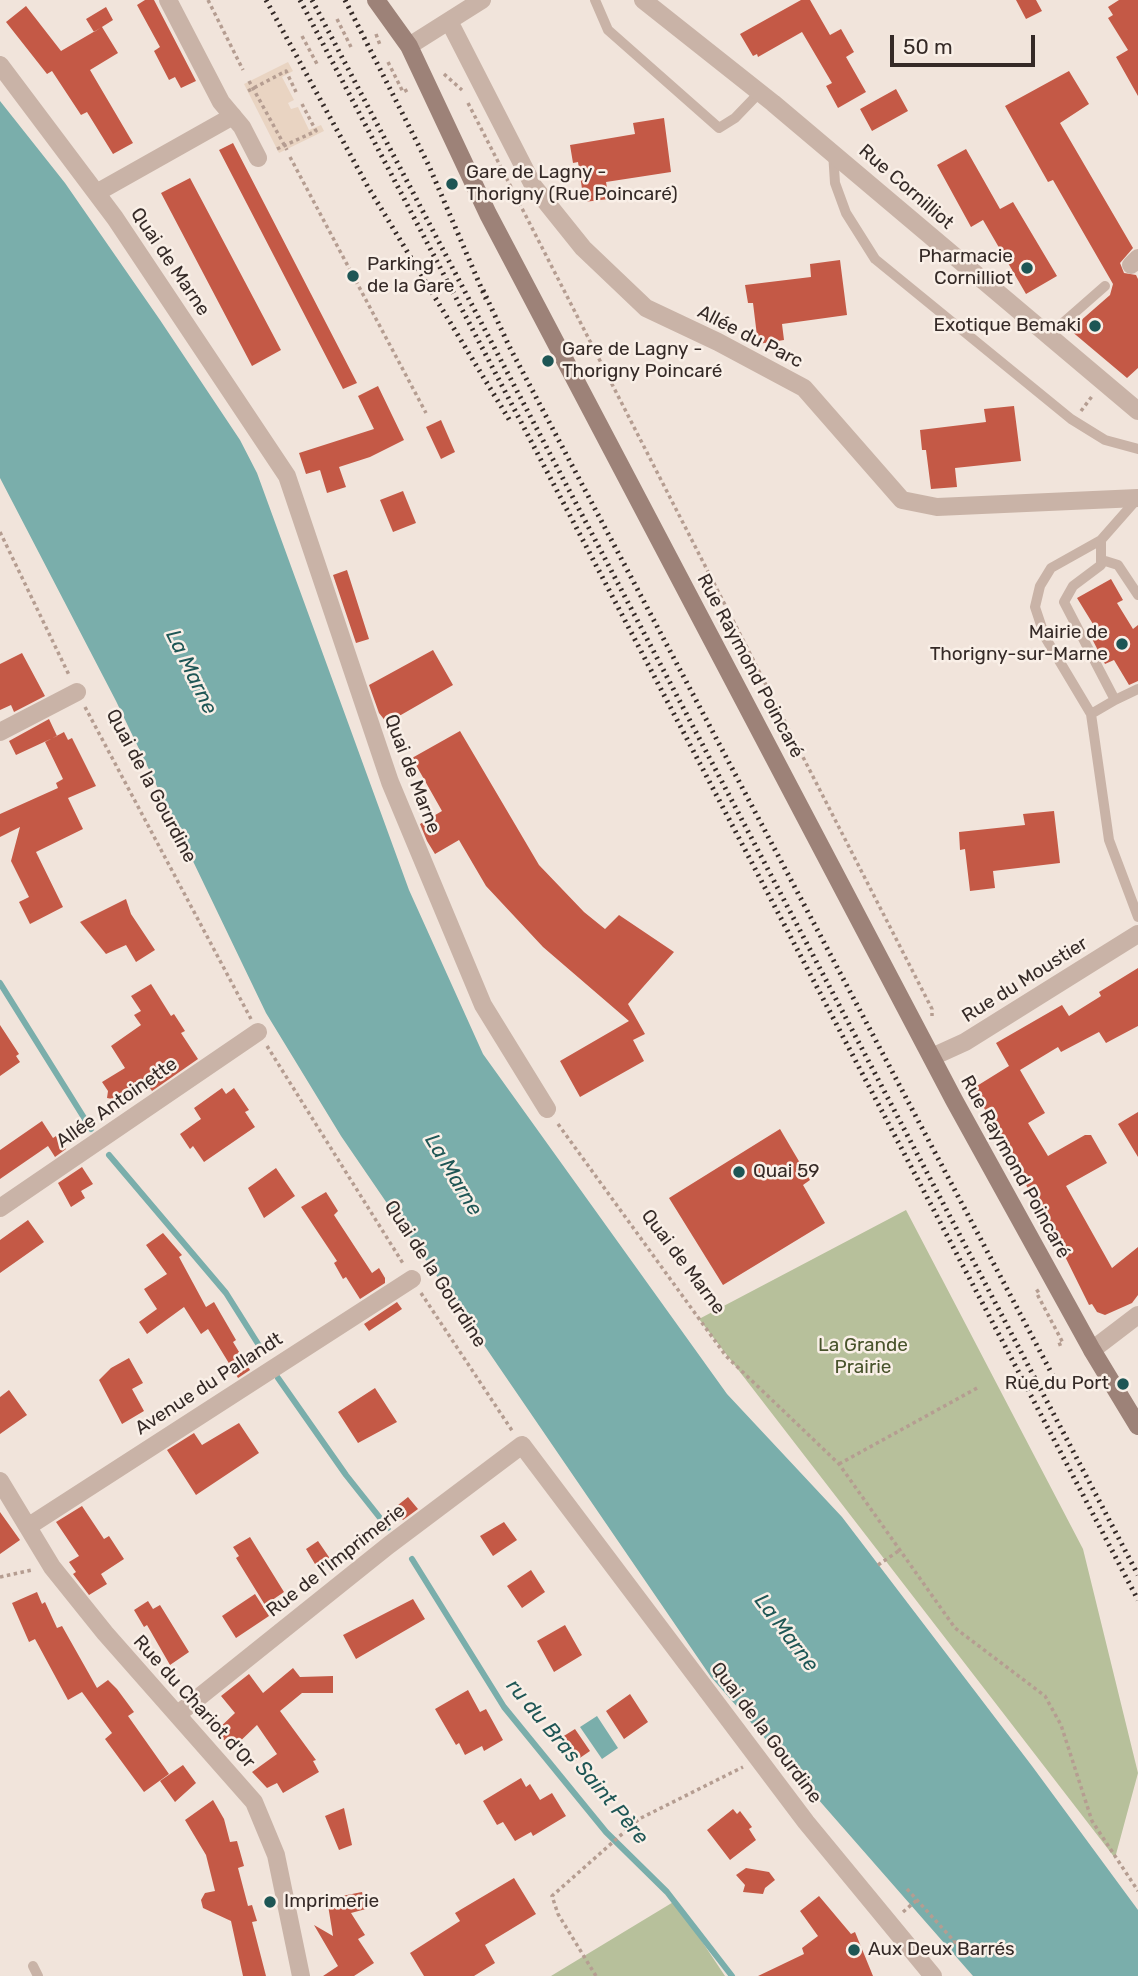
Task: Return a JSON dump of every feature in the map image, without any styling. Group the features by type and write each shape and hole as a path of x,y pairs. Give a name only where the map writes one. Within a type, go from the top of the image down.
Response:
{"street":[{"path":"168,0 221,102 233,116 258,158"},
{"name":"Rue Raymond Poincaré","path":"376,0 409,46 488,214 932,1057 1091,1350 1138,1426"},
{"path":"409,46 482,0"},
{"name":"Rue Cornilliot","path":"643,0 833,152 1138,411"},
{"name":"Allée du Parc","path":"449,22 534,187 583,248 646,308 718,342 804,388 902,500 937,507 1138,498"},
{"name":"Quai de Marne","path":"0,65 97,192 287,476 390,782 483,1005 547,1109"},
{"path":"97,192 233,116"},
{"path":"0,732 77,692"},
{"name":"Rue du Moustier","path":"932,1057 965,1042 1138,934"},
{"name":"Allée Antoinette","path":"0,1208 258,1032"},
{"name":"Avenue du Pallandt","path":"29,1526 412,1279"},
{"path":"1091,1350 1138,1315"},
{"name":"Rue de l'Imprimerie","path":"178,1714 389,1545 522,1445"},
{"name":"Quai de la Gourdine","path":"522,1445 759,1759 933,1976"},
{"name":"Rue du Chariot d'Or","path":"0,1481 52,1567 105,1633 254,1802 276,1856 301,1976"}],"lane":[{"path":"595,0 608,30 719,128 735,118 760,92"},
{"path":"833,152 835,183 846,213 875,259 1073,420 1105,440 1138,449"},
{"path":"1048,336 1105,286"},
{"path":"1138,498 1101,540 1051,568 1040,586 1035,607 1045,636 1091,714 1109,840 1138,917"},
{"path":"1101,540 1102,560 1094,572 1073,586 1064,602 1115,701"},
{"path":"1102,560 1118,565 1138,595"},
{"path":"1091,714 1138,689"}],"path":[{"path":"208,0 243,70"},
{"path":"337,19 351,47"},
{"path":"302,36 317,64"},
{"path":"388,62 401,86"},
{"path":"250,90 286,71 296,92"},
{"path":"440,72 461,89 932,1009 932,1021"},
{"path":"249,81 250,90 285,148"},
{"path":"277,149 285,148 316,131 302,104"},
{"path":"290,157 426,413"},
{"name":"Quai de la Gourdine","path":"0,532 77,692 258,1032 412,1279 522,1445"},
{"name":"Quai de Marne","path":"547,1109 726,1356 839,1464 955,1628 1045,1696 1061,1725 1092,1821 1138,1891"},
{"path":"839,1464 979,1387"},
{"path":"878,1565 900,1550"},
{"path":"0,1577 52,1567"},
{"path":"596,1976 558,1914 552,1896 639,1819 759,1759"},
{"path":"907,1889 964,1952"},
{"path":"900,1914 917,1900"},
{"path":"936,1956 954,1941"}],"green space":[{"name":"La Grande Prairie","path":"906,1210 1083,1549 1138,1773 1115,1858 699,1319"},
{"path":"675,1901 725,1976 551,1976"}],"shaded area":[{"path":"288,62 293,71 282,77 294,100 288,103 291,109 298,107 309,130 321,125 324,131 279,153 244,84"}],"water":[{"name":"La Marne","path":"0,101 65,183 160,320 240,440 257,473 409,890 483,1054 727,1394 842,1517 1138,1910 1138,1976 973,1976 711,1677 341,1136 266,1013 116,701 0,478"},
{"path":"597,1716 618,1748 602,1759 580,1727"}],"building":[{"path":"145,0 154,0 196,81 181,88 175,77 169,80 154,51 160,47 137,5"},
{"path":"801,0 810,0 830,35 841,29 854,52 846,57 866,92 838,108 826,86 832,83 802,32 758,57 757,54 753,56 740,34"},
{"path":"1016,0 1036,0 1042,11 1026,19"},
{"path":"1119,0 1138,0 1138,96 1116,57 1128,50 1108,18 1113,15 1108,7"},
{"path":"26,6 61,51 102,27 118,53 90,70 133,143 113,154 87,112 81,115 52,71 47,74 6,22"},
{"path":"106,7 113,20 94,32 86,19"},
{"path":"1069,71 1089,104 1060,123 1133,248 1120,263 1124,273 1136,275 1138,279 1138,368 1127,378 1070,330 1110,295 1113,284 1053,180 1048,182 1005,106"},
{"path":"896,89 908,111 872,131 860,109"},
{"path":"664,118 671,172 606,182 609,199 584,202 578,162 573,163 570,145 635,134 633,123"},
{"path":"233,143 357,383 343,389 219,150"},
{"path":"966,149 1000,209 1013,202 1057,276 1026,294 983,220 971,227 937,165"},
{"path":"190,178 281,350 252,366 161,193"},
{"path":"840,260 847,315 782,324 784,340 758,344 753,303 748,303 745,285 811,277 810,264"},
{"path":"378,386 404,440 370,457 339,467 346,487 327,493 320,470 306,474 299,453 374,429 358,396"},
{"path":"1014,406 1021,461 955,468 957,487 931,489 926,450 922,450 920,430 986,422 984,409"},
{"path":"441,420 455,452 441,459 426,427"},
{"path":"403,491 416,523 393,532 380,500"},
{"path":"347,570 369,639 356,643 333,575"},
{"name":"Mairie de Thorigny-sur-Marne","path":"1111,579 1123,600 1117,603 1133,629 1138,625 1138,681 1129,685 1114,660 1105,664 1089,633 1096,629 1077,598"},
{"path":"433,650 453,685 387,723 379,713 369,685"},
{"path":"22,653 45,696 14,712 11,705 0,710 0,664"},
{"path":"49,719 57,736 16,755 9,741"},
{"path":"460,731 539,865 584,912 605,929 619,915 674,952 628,1004 645,1034 633,1040 644,1061 580,1097 560,1061 629,1021 543,947 486,886 459,840 435,854 427,841 420,824 442,811 412,758"},
{"path":"64,732 68,740 72,738 96,786 68,798 83,829 36,852 63,907 30,924 19,902 29,897 11,861 20,827 0,837 0,814 58,788 56,783 63,779 45,742"},
{"path":"1054,811 1060,863 993,871 995,888 970,891 965,849 960,850 959,832 1025,825 1023,814"},
{"path":"126,899 131,914 155,950 136,962 126,945 106,954 80,922"},
{"path":"1138,968 1138,1026 1106,1043 1099,1032 1061,1052 1058,1047 1020,1070 1045,1113 1028,1123 1048,1156 1085,1135 1091,1135 1107,1163 1066,1186 1112,1268 1138,1247 1138,1295 1132,1303 1105,1315 1097,1312 1092,1304 1089,1305 1003,1138 972,1089 1009,1066 996,1043 1062,1005 1069,1016 1101,996 1099,992"},
{"path":"151,984 171,1016 174,1014 185,1031 181,1033 198,1059 152,1091 147,1084 126,1098 125,1095 118,1100 107,1098 108,1091 102,1082 125,1068 111,1046 141,1025 134,1015 141,1011 131,996"},
{"path":"0,1025 19,1054 16,1056 20,1062 0,1076"},
{"path":"222,1088 226,1094 234,1088 249,1110 245,1112 255,1127 204,1162 193,1146 190,1149 180,1134 201,1119 194,1108"},
{"path":"1138,1112 1138,1157 1118,1124"},
{"path":"42,1121 53,1138 56,1136 66,1149 55,1157 48,1146 0,1179 0,1150"},
{"path":"780,1129 810,1180 803,1185 825,1223 723,1285 669,1198"},
{"path":"82,1167 93,1184 81,1191 85,1198 71,1207 58,1183"},
{"path":"276,1168 295,1196 264,1218 248,1188"},
{"path":"326,1192 338,1211 334,1215 372,1273 379,1268 385,1278 385,1283 360,1299 346,1277 343,1279 334,1263 337,1261 301,1207"},
{"path":"28,1220 44,1242 0,1273 0,1240"},
{"path":"163,1233 182,1255 179,1257 206,1307 214,1302 236,1340 233,1342 250,1370 238,1378 208,1329 201,1334 184,1307 147,1334 139,1322 157,1309 144,1289 167,1274 146,1245"},
{"path":"397,1302 402,1309 369,1331 364,1324"},
{"path":"129,1358 143,1383 132,1389 144,1411 122,1424 99,1380 111,1368"},
{"path":"375,1388 397,1422 358,1443 338,1412"},
{"path":"9,1390 27,1415 0,1434 0,1397"},
{"path":"239,1423 259,1453 196,1495 167,1450 194,1433 202,1445"},
{"path":"408,1497 418,1509 403,1520 393,1509"},
{"path":"82,1506 104,1539 109,1536 124,1559 101,1574 107,1584 89,1595 73,1574 76,1572 69,1562 79,1556 56,1522"},
{"path":"0,1512 20,1540 0,1554"},
{"path":"504,1522 517,1540 493,1556 480,1536"},
{"path":"250,1537 284,1592 265,1605 236,1558 239,1556 233,1547"},
{"path":"318,1541 331,1560 318,1569 306,1549"},
{"path":"531,1570 545,1592 522,1608 507,1586"},
{"path":"37,1592 42,1604 45,1602 57,1628 62,1626 97,1688 108,1680 134,1712 128,1716 169,1774 144,1792 105,1739 112,1733 82,1692 68,1700 35,1639 29,1642 12,1603"},
{"path":"255,1594 269,1616 236,1638 222,1616"},
{"path":"413,1599 425,1619 356,1659 343,1635"},
{"path":"148,1601 153,1609 160,1605 189,1652 170,1665 147,1625 144,1627 134,1610"},
{"path":"565,1625 582,1655 554,1672 537,1641"},
{"path":"293,1668 300,1677 333,1676 333,1693 302,1693 280,1711 316,1760 313,1761 319,1772 283,1793 277,1783 267,1788 252,1772 277,1754 257,1725 232,1749 216,1731 235,1713 221,1696 249,1674 263,1693"},
{"path":"468,1690 480,1712 486,1709 503,1740 484,1751 482,1746 465,1755 435,1709"},
{"path":"630,1694 648,1722 624,1739 606,1711"},
{"path":"575,1729 590,1751 574,1762 559,1739"},
{"path":"183,1765 196,1783 175,1802 160,1781"},
{"path":"521,1778 526,1787 530,1784 540,1800 552,1793 566,1816 533,1836 531,1832 515,1841 503,1822 497,1825 483,1801"},
{"path":"213,1800 224,1819 230,1842 237,1841 244,1866 238,1868 248,1906 252,1905 257,1921 252,1922 266,1976 243,1976 231,1921 203,1908 201,1900 205,1893 215,1891 206,1855 185,1820"},
{"path":"344,1808 352,1845 339,1850 325,1816"},
{"path":"733,1809 737,1814 740,1811 752,1827 749,1829 756,1840 730,1860 707,1830"},
{"path":"746,1868 769,1872 775,1880 765,1888 763,1894 743,1892 745,1885 736,1875"},
{"path":"514,1878 536,1914 485,1945 495,1963 474,1976 424,1976 410,1953 460,1921 455,1913"},
{"path":"362,1892 366,1909 351,1913 365,1935 358,1939 374,1963 354,1976 323,1976 338,1966 314,1925 333,1936 327,1899"},
{"path":"819,1896 851,1934 855,1932 873,1976 758,1976 804,1954 802,1948 818,1936 800,1911"}],"waterway":[{"name":"ru du Bras Saint Père","path":"0,983 91,1129"},
{"name":"ru du Bras Saint Père","path":"109,1155 226,1293 260,1347"},
{"name":"ru du Bras Saint Père","path":"278,1378 346,1475 388,1528"},
{"name":"ru du Bras Saint Père","path":"412,1559 504,1707 606,1832 667,1892 732,1976"}],"railway":[{"path":"266,0 368,187 510,421"},
{"path":"300,0 1138,1600"},
{"path":"312,0 1138,1575"},
{"path":"345,0 429,166 486,299"},
{"path":"483,290 510,348 1053,1376"}],"place":[{"name":"Gare de Lagny - Thorigny (Rue Poincaré)","path":"452,184"},
{"name":"Pharmacie Cornilliot","path":"1027,268"},
{"name":"Parking de la Gare","path":"353,276"},
{"name":"Exotique Bemaki","path":"1095,326"},
{"name":"Gare de Lagny - Thorigny Poincaré","path":"548,361"},
{"name":"Mairie de Thorigny-sur-Marne","path":"1122,644"},
{"name":"Quai 59","path":"739,1172"},
{"name":"Rue du Port","path":"1123,1384"},
{"name":"Imprimerie","path":"270,1902"},
{"name":"Aux Deux Barrés","path":"854,1950"}]}
